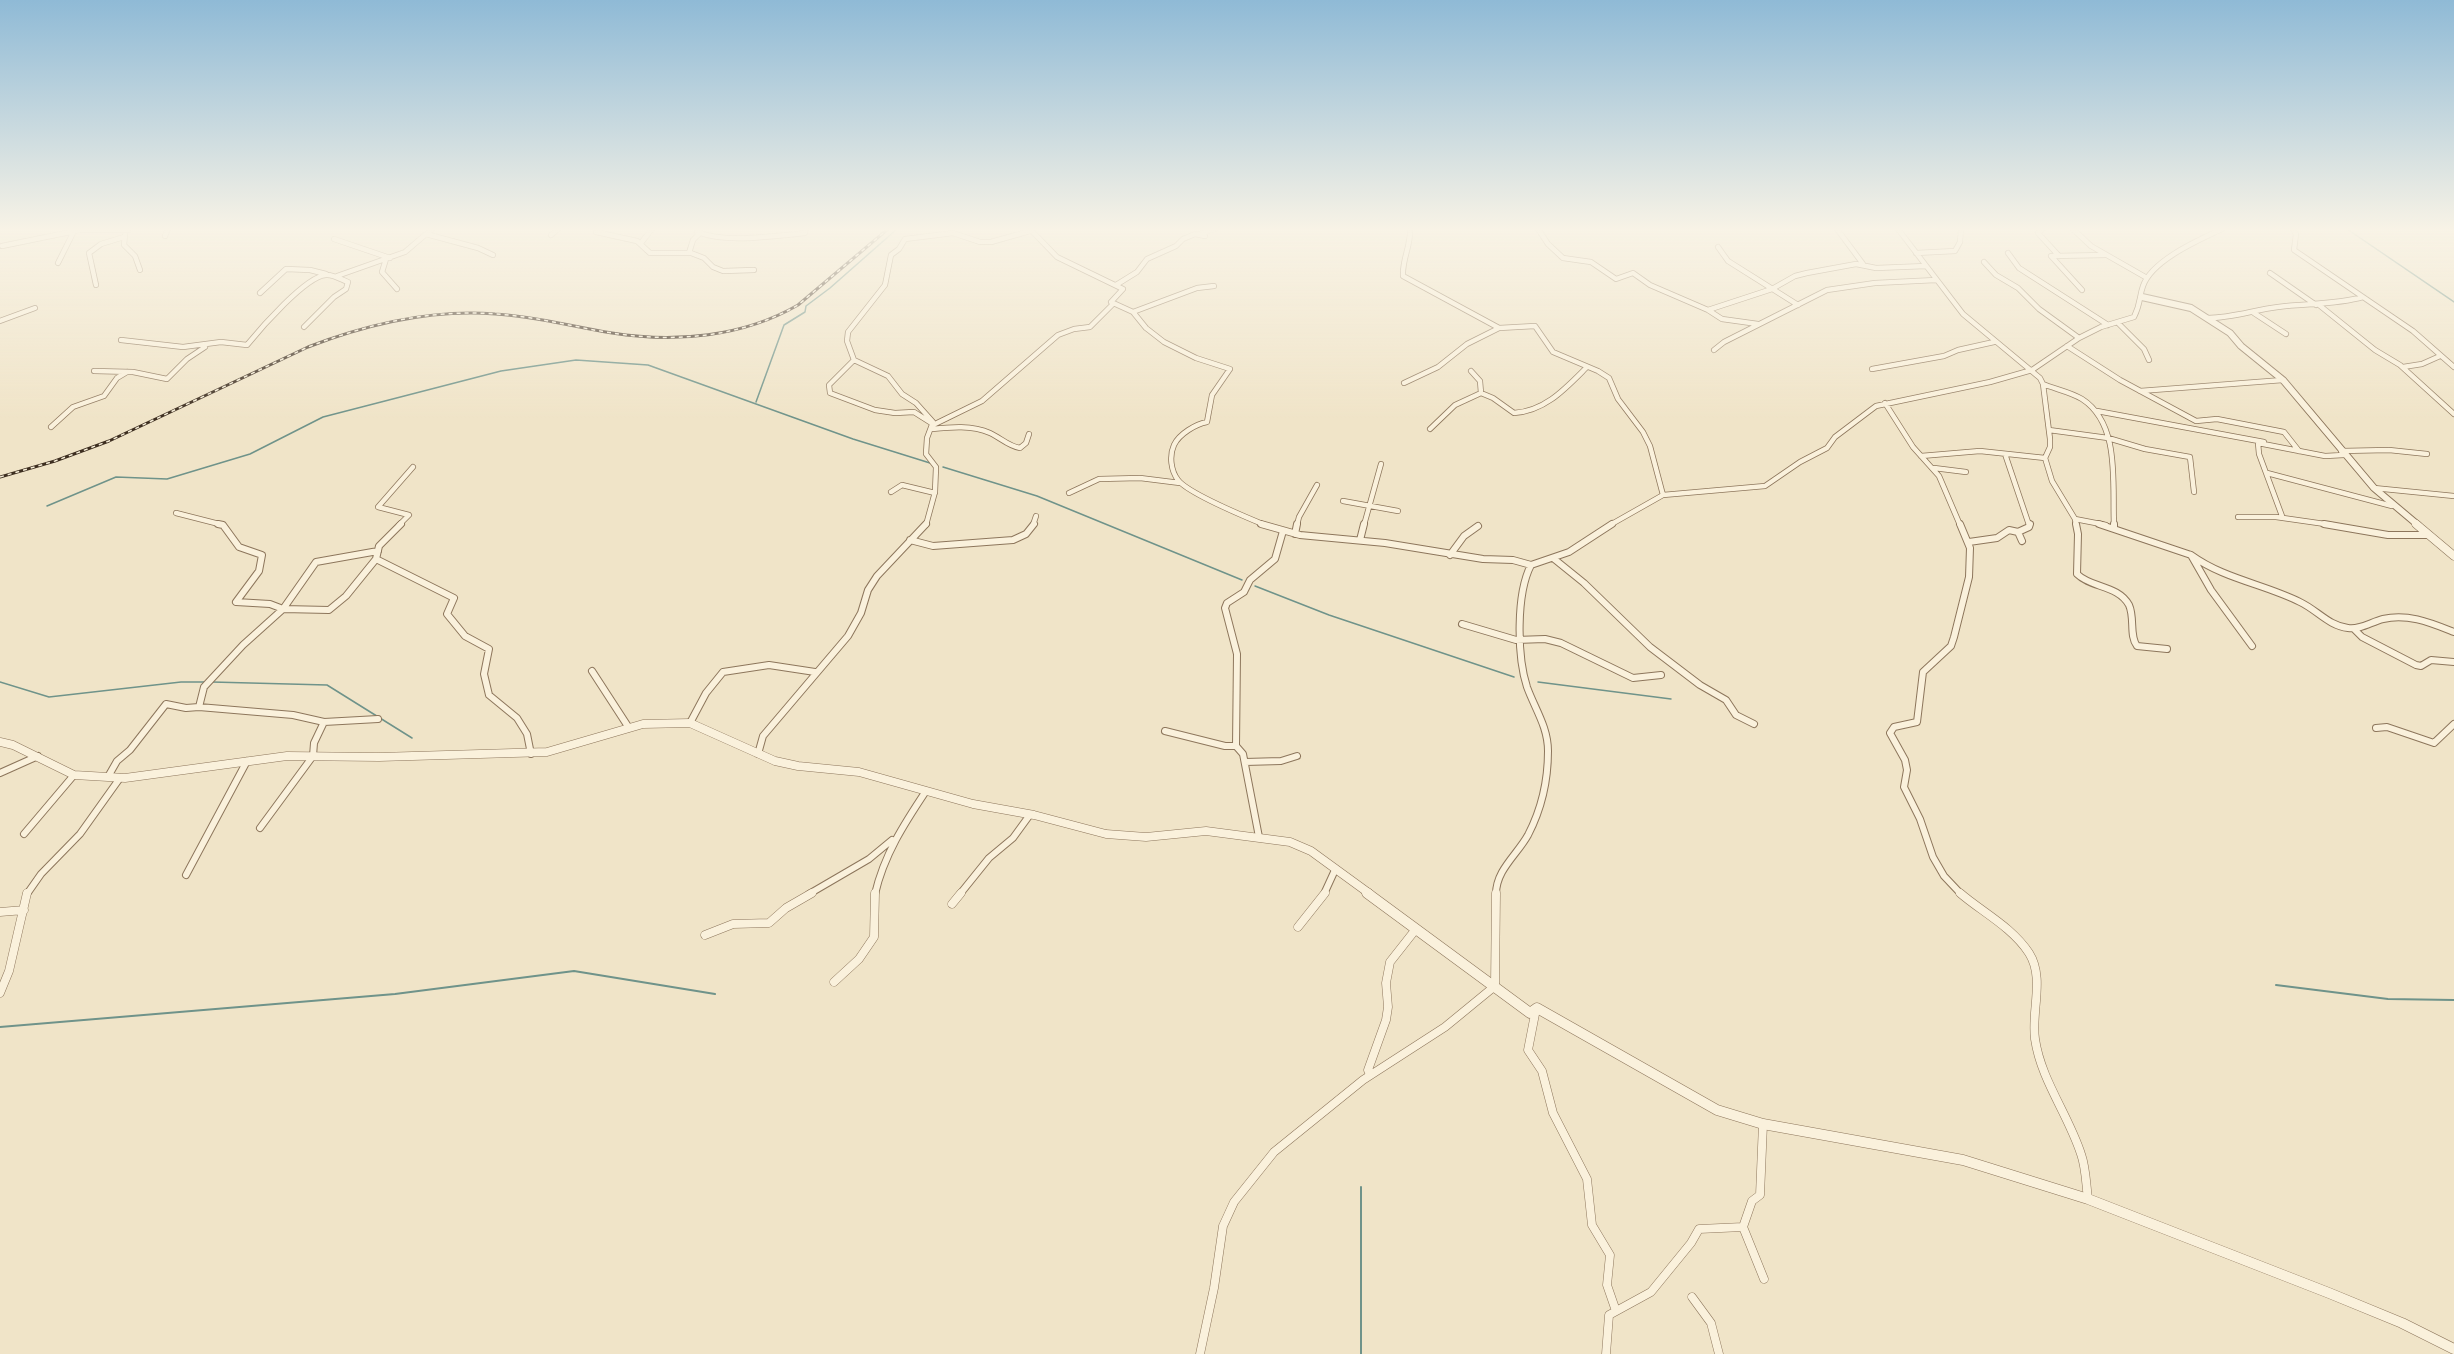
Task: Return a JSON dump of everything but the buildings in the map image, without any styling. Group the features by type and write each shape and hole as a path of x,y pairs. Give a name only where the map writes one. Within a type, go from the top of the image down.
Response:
{"street":[{"path":"121,340 183,347 221,342 247,345 274,313 300,292"},
{"path":"304,327 340,292"},
{"path":"758,754 763,736 815,672 848,636 861,613 868,590 877,576 926,525 935,493 936,467 926,454 927,438 932,426 930,416 902,394 888,376 854,360 847,341 848,332 879,292"},
{"path":"1120,292 1110,301 1133,312 1146,328 1164,342 1196,358 1230,369 1212,395 1207,422 1196,424 1174,444 1171,463 1180,483"},
{"path":"1133,312 1186,292"},
{"path":"1433,292 1499,328 1539,328 1552,351 1610,377 1615,394 1646,437 1656,460 1658,481 1663,495"},
{"path":"1667,292 1722,318 1758,324"},
{"path":"1708,310 1761,292"},
{"path":"1777,292 1798,305"},
{"path":"1714,350 1758,324 1823,292"},
{"path":"1946,292 1963,314 1994,342 2032,370 2043,384 2085,401 2097,411 2109,438 2114,528"},
{"path":"2022,292 2039,309 2079,338"},
{"path":"2056,292 2108,326"},
{"path":"1069,493 1099,479 1140,478 1180,483 1230,510 1295,534 1360,540 1483,560 1513,560 1530,565 1569,552 1637,508 1663,495 1766,486 1800,462 1827,448 1835,437 1862,418 1871,408 2032,370 2079,338 2134,317 2142,292"},
{"path":"2298,292 2374,350 2403,367 2454,414"},
{"path":"2357,292 2413,331 2454,368"},
{"path":"2142,297 2183,305 2230,333 2241,346 2283,380 2343,453 2392,506 2454,556"},
{"path":"2208,318 2236,317 2286,306 2342,304 2363,297"},
{"path":"932,426 976,405 1058,336 1074,329 1090,327 1113,304"},
{"path":"0,321 35,308"},
{"path":"2254,313 2286,334"},
{"path":"2118,323 2124,332 2145,350 2149,360"},
{"path":"1404,383 1438,367 1467,344 1499,328"},
{"path":"1872,369 1944,356 1958,350 1994,342"},
{"path":"94,371 127,372 167,379 187,359 208,345"},
{"path":"2067,346 2140,391 2196,421 2217,419 2284,432 2299,451"},
{"path":"2403,367 2422,364 2440,356"},
{"path":"854,360 829,385 830,393 875,410 895,413 914,411 932,426 962,427 992,434 1011,447 1020,448 1026,443 1029,434"},
{"path":"1481,393 1514,413 1520,413 1536,409 1553,399 1586,368"},
{"path":"51,427 73,407 86,401 99,399 117,378 127,372"},
{"path":"1471,372 1480,381 1481,393"},
{"path":"2140,391 2283,380"},
{"path":"2043,384 2050,447 2045,458 2052,481 2074,519 2078,534 2076,555 2079,577 2124,597 2130,604 2134,642 2137,646 2167,649"},
{"path":"1430,429 1455,405 1481,393"},
{"path":"1885,403 1921,456 1939,476 1969,542 1969,577 1951,646 1923,672 1917,722 1894,727 1890,733 1901,750 1907,768 1903,783 1905,790 1920,819 1940,872 1967,900 1982,909 2021,943 2030,954 2037,969 2038,978 2032,1017 2038,1056 2081,1155 2088,1199"},
{"path":"2097,411 2264,442 2325,456 2389,450 2427,454"},
{"path":"2049,430 2109,438 2145,449 2183,454 2190,458 2194,492"},
{"path":"2264,442 2258,443 2257,449 2282,516"},
{"path":"1921,456 1965,451 2045,458"},
{"path":"1969,542 1997,538 2009,530 2018,532 2029,527 2030,522 2022,508 2005,454"},
{"path":"1360,540 1381,464"},
{"path":"176,513 222,525 239,547 262,555 259,571 236,602 270,604 283,609 329,610 346,596 376,559 380,546 409,515 378,507 413,467"},
{"path":"1933,468 1966,472"},
{"path":"2267,473 2392,506"},
{"path":"891,492 902,484 935,493"},
{"path":"1295,534 1299,517 1317,485"},
{"path":"2374,488 2454,496"},
{"path":"1343,501 1398,511"},
{"path":"910,540 933,546 1013,540 1023,537 1034,527 1036,516"},
{"path":"2238,517 2282,516 2310,519 2382,534 2429,535"},
{"path":"2074,519 2114,528 2191,555 2201,564 2301,602 2338,626 2354,629 2384,619 2405,617 2425,621 2454,632"},
{"path":"1450,555 1464,536 1478,526"},
{"path":"1259,837 1243,754 1236,746 1237,654 1225,608 1227,603 1244,592 1250,580 1275,559 1283,531"},
{"path":"2018,532 2022,541"},
{"path":"199,707 204,687 243,645 283,609 316,562 378,551"},
{"path":"2191,555 2199,576 2229,611 2252,646"},
{"path":"1553,558 1568,569 1650,647 1700,685 1726,700 1736,715 1754,724"},
{"path":"376,559 454,598 447,614 465,636 489,648 484,674 489,695 517,718 527,734 531,754"},
{"path":"1495,986 1496,882 1502,868 1527,837 1547,770 1546,723 1531,696 1524,677 1520,640 1524,586 1530,565"},
{"path":"1462,624 1520,640 1548,640 1569,646 1599,660 1622,676 1637,680 1647,680 1660,675"},
{"path":"2354,629 2356,634 2411,663 2421,666 2431,660 2454,662"},
{"path":"690,723 706,693 723,672 769,665 815,672"},
{"path":"592,671 629,728"},
{"path":"109,775 117,761 130,750 166,704 221,712 259,711 307,717 324,722 378,719"},
{"path":"260,828 313,756 314,743 324,722"},
{"path":"0,742 38,756 60,770 74,775 109,775 120,778 247,760 313,756 531,754 566,748 629,728 658,722 690,723 758,754 798,766 859,772 926,791 1106,834 1146,837 1206,831 1259,837 1300,846 1530,1013 1537,1008"},
{"path":"2376,728 2393,729 2434,743 2454,724"},
{"path":"1165,731 1225,746 1236,746"},
{"path":"0,773 38,756"},
{"path":"1245,762 1281,761 1297,756"},
{"path":"186,874 247,760"},
{"path":"24,834 74,775"},
{"path":"0,993 6,982 13,946 24,910 24,901 38,879 79,836 120,778"},
{"path":"834,982 859,959 874,937 871,914 879,871 894,838 926,791"},
{"path":"952,904 989,858 1013,837 1029,816"},
{"path":"705,935 734,924 769,923 786,908 869,859 894,838"},
{"path":"1298,927 1323,897 1335,870"},
{"path":"0,912 24,910"},
{"path":"1370,1076 1368,1070 1386,1020 1388,1007 1386,983 1390,962 1416,929"},
{"path":"1200,1354 1223,1226 1234,1202 1274,1152 1370,1076 1444,1027 1495,986"},
{"path":"1537,1008 1718,1110 1763,1124 1963,1160 2088,1199 2402,1323 2454,1349"},
{"path":"1537,1008 1528,1050 1542,1071 1553,1113 1587,1179 1592,1225 1610,1255 1607,1285 1616,1311"},
{"path":"1763,1124 1760,1195 1752,1201 1743,1227 1764,1279"},
{"path":"1606,1354 1609,1315 1651,1292 1691,1243 1699,1229 1743,1227"},
{"path":"1692,1297 1708,1313 1718,1342 1719,1354"}],"waterway":[{"path":"756,402 784,325 805,312 806,306 824,292"},
{"path":"2440,292 2454,302"},
{"path":"47,506 116,477 167,479 250,454 323,417 501,371 576,360 648,365 853,439 930,463"},
{"path":"943,467 1037,496 1242,580"},
{"path":"1255,586 1329,615 1514,677"},
{"path":"0,682 49,697 181,682 205,682"},
{"path":"212,682 327,685 412,738"},
{"path":"1538,682 1671,699"},
{"path":"0,1027 395,994 574,971 715,994"},
{"path":"2276,985 2388,999 2454,1000"},
{"path":"1361,1187 1361,1354"}],"railway":[{"path":"0,477 55,461 109,441 308,347 376,325 423,316 471,313 539,319 636,336 684,337 732,331 755,324 798,305 813,292"}]}
